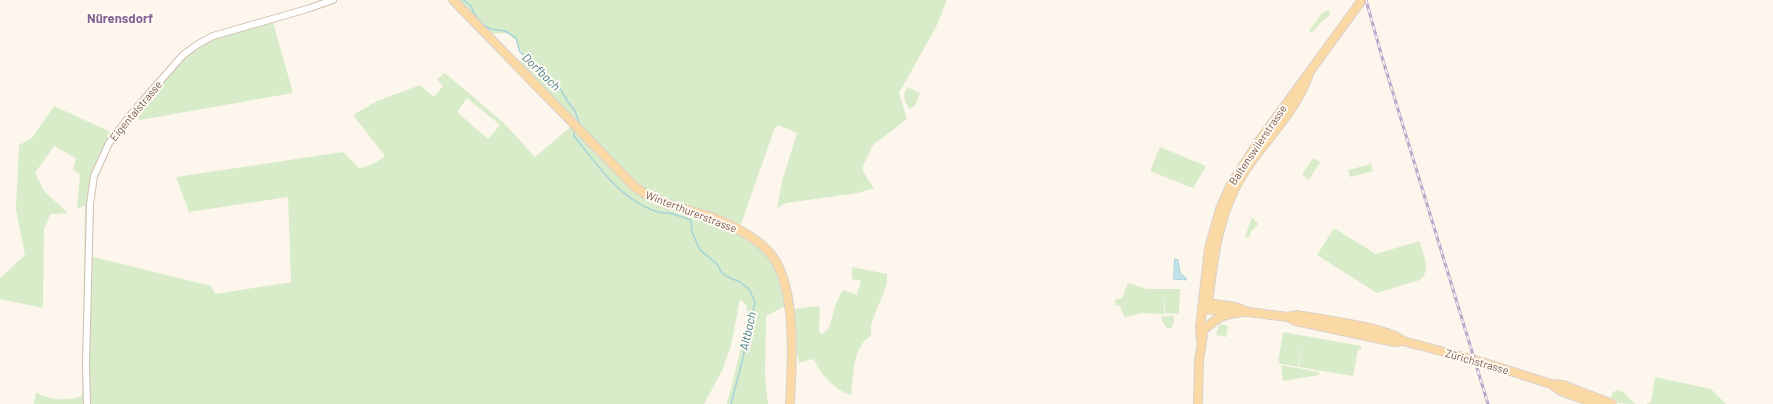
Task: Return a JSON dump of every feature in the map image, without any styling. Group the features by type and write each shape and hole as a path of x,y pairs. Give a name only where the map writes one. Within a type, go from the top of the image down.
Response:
{"main road":[{"name":"Winterthurerstrasse","path":"453,0 623,176 641,192 654,199 703,214 739,230 757,241 769,251 784,275 789,304 791,362 790,404"},
{"name":"Baltenswilerstrasse","path":"1198,404 1201,340 1200,328 1213,255 1218,233 1237,185 1246,170 1294,104 1304,87 1309,73 1362,0"},
{"name":"Baltenswilerstrasse","path":"1201,340 1205,329 1205,306"},
{"name":"Zürichstrasse","path":"1205,306 1235,307 1248,312"},
{"name":"Zürichstrasse","path":"1205,306 1230,313 1248,312 1288,317 1296,321 1394,342 1403,341 1482,362 1551,384 1563,385 1607,403"},
{"name":"Zürichstrasse","path":"1205,329 1213,321 1230,313"},
{"name":"Zürichstrasse","path":"1551,384 1561,391 1596,404"}],"street":[{"name":"Eigentalstrasse","path":"87,404 90,204 94,176 109,143 132,113 184,55 204,40 218,34 307,9 333,0"}],"green space":[{"path":"458,0 947,0 936,27 899,93 907,119 873,145 863,166 863,172 874,188 858,193 786,203 777,208 782,181 797,133 778,125 774,130 739,230 769,251 789,304 766,316 765,375 768,404 727,404 748,319 747,306 740,299 731,346 722,371 704,404 34,404 36,392 52,399 70,399 82,396 85,205 77,209 80,174 73,170 76,158 54,146 35,173 44,191 68,213 51,214 44,229 43,308 0,299 0,278 25,255 16,209 19,145 32,138 54,106 115,134 94,176 89,256 211,286 215,294 291,282 288,197 189,212 176,177 343,152 359,168 370,165 385,156 353,115 377,101 420,85 434,97 443,86 437,79 445,73 504,123 535,157 574,124 517,66 524,56 516,41 509,33 486,34","holes":["467,98 500,125 488,139 457,112"]},
{"path":"1329,10 1330,15 1322,21 1312,33 1309,31 1322,13"},
{"path":"272,19 293,93 140,120 132,113 183,55 203,40"},
{"path":"907,87 920,93 916,104 910,109 904,98"},
{"path":"1160,147 1206,166 1193,188 1150,171"},
{"path":"1313,158 1320,162 1309,180 1302,175"},
{"path":"1371,164 1373,171 1350,177 1348,170"},
{"path":"1252,217 1258,224 1251,232 1249,238 1245,237"},
{"path":"1334,228 1376,254 1419,241 1426,261 1424,276 1420,280 1377,293 1317,255"},
{"path":"852,267 887,274 887,284 871,324 871,336 860,347 857,354 851,395 840,390 830,382 817,366 815,361 811,359 799,363 796,347 794,309 818,306 820,308 819,332 822,334 830,325 836,303 843,290 857,295 861,281 852,279"},
{"path":"1128,283 1147,289 1180,289 1179,314 1165,313 1165,293 1164,314 1142,313 1125,317 1119,305 1116,306 1115,300 1122,298"},
{"path":"1162,316 1174,316 1174,324 1172,324 1172,328 1167,328 1162,321"},
{"path":"1219,324 1228,326 1226,337 1216,335"},
{"path":"1283,332 1361,346 1361,350 1358,350 1353,376 1299,367 1303,341 1298,367 1278,363"},
{"path":"1281,365 1319,372 1319,375 1283,381"},
{"path":"1655,377 1711,389 1726,404 1646,404 1651,402"},
{"path":"1618,390 1623,392 1635,404 1616,403 1611,397 1613,392"}],"water":[{"path":"1175,259 1178,260 1180,273 1186,278 1186,280 1174,279"}],"waterway":[{"name":"Dorfbach","path":"463,0 470,5 477,18 485,26 491,29 505,31 516,38 520,52 561,90 575,111 579,123"},
{"name":"Altbach","path":"574,133 574,136 608,178 628,196 654,211 673,214 691,220 692,232 700,250 717,264 722,273 740,282 749,289 755,302 731,404"}],"railway":[{"path":"1366,0 1488,404"}],"district":[{"name":"Nürensdorf","path":"120,19"}]}
